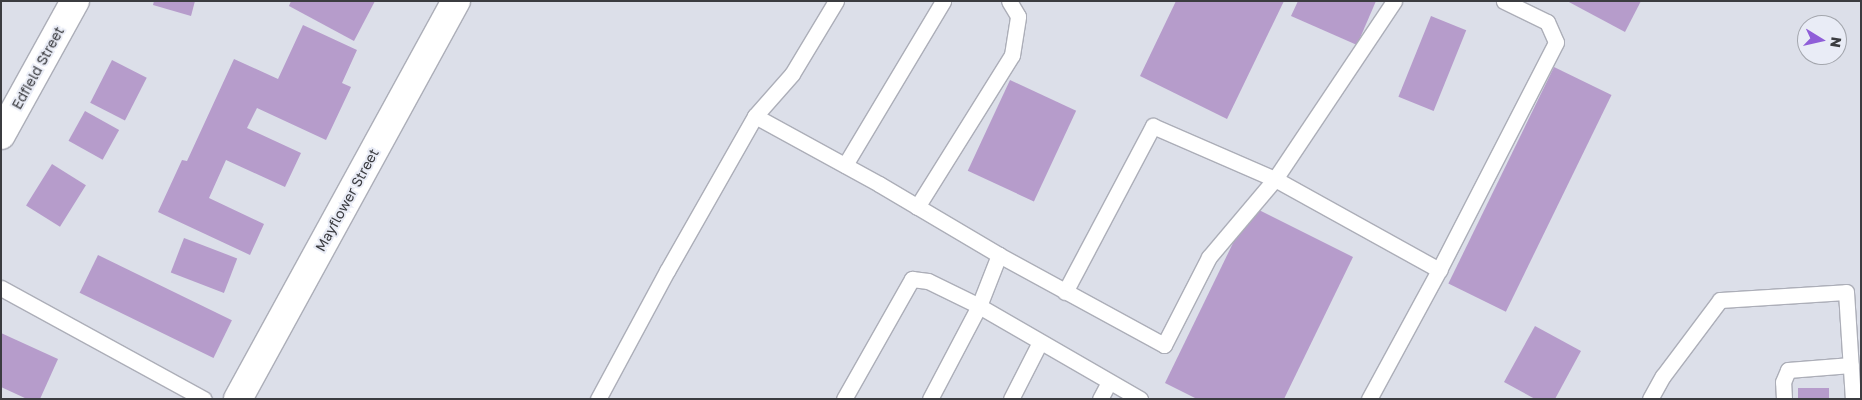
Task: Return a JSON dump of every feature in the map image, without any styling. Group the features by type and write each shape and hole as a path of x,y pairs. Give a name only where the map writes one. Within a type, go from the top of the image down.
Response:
{"street":[{"name":"Edfield Street","path":"1,135 75,1"},
{"name":"Mayflower Street","path":"238,399 456,1"}],"lane":[{"path":"598,399 667,271 755,116 792,74 836,1"},
{"path":"845,165 943,1"},
{"path":"917,207 1012,55 1018,16 1009,1"},
{"path":"755,116 845,165 1065,292 1164,345 1209,257 1274,179 1394,1"},
{"path":"1368,399 1440,270 1556,42 1547,22 1504,1"},
{"path":"1065,292 1153,126 1274,179 1440,270"},
{"path":"930,399 979,306 999,255"},
{"path":"844,399 912,279 928,281 979,306 1140,399"},
{"path":"1,288 204,399"},
{"path":"1650,399 1663,376 1720,300 1846,292 1850,365 1855,389"},
{"path":"1010,399 1040,342"},
{"path":"1784,399 1783,382 1788,370 1850,365"},
{"path":"1100,399 1109,382"}],"building":[{"path":"154,1 195,1 191,16 153,5"},
{"path":"291,1 375,1 354,41 289,6"},
{"path":"1176,1 1284,1 1227,119 1140,76"},
{"path":"1298,1 1376,1 1357,45 1291,16"},
{"path":"1567,1 1641,1 1625,32"},
{"path":"1431,16 1466,30 1434,111 1398,97"},
{"path":"303,25 357,50 342,83 351,87 326,140 257,108 247,128 301,153 285,187 226,160 209,198 264,224 250,255 158,212 182,160 187,161 234,59 278,79"},
{"path":"112,60 147,78 125,120 90,103"},
{"path":"1554,67 1612,95 1506,312 1448,284"},
{"path":"1010,80 1076,111 1034,201 968,171"},
{"path":"85,111 119,130 103,160 69,141"},
{"path":"52,164 86,185 60,227 26,206"},
{"path":"1251,206 1353,257 1284,399 1197,399 1165,383"},
{"path":"184,238 237,258 224,293 171,273"},
{"path":"98,255 232,320 214,358 80,293"},
{"path":"1535,326 1581,351 1555,399 1535,399 1504,382"},
{"path":"1,333 58,359 40,399 27,399 1,387"},
{"path":"1798,388 1829,388 1829,399 1798,399"}]}
